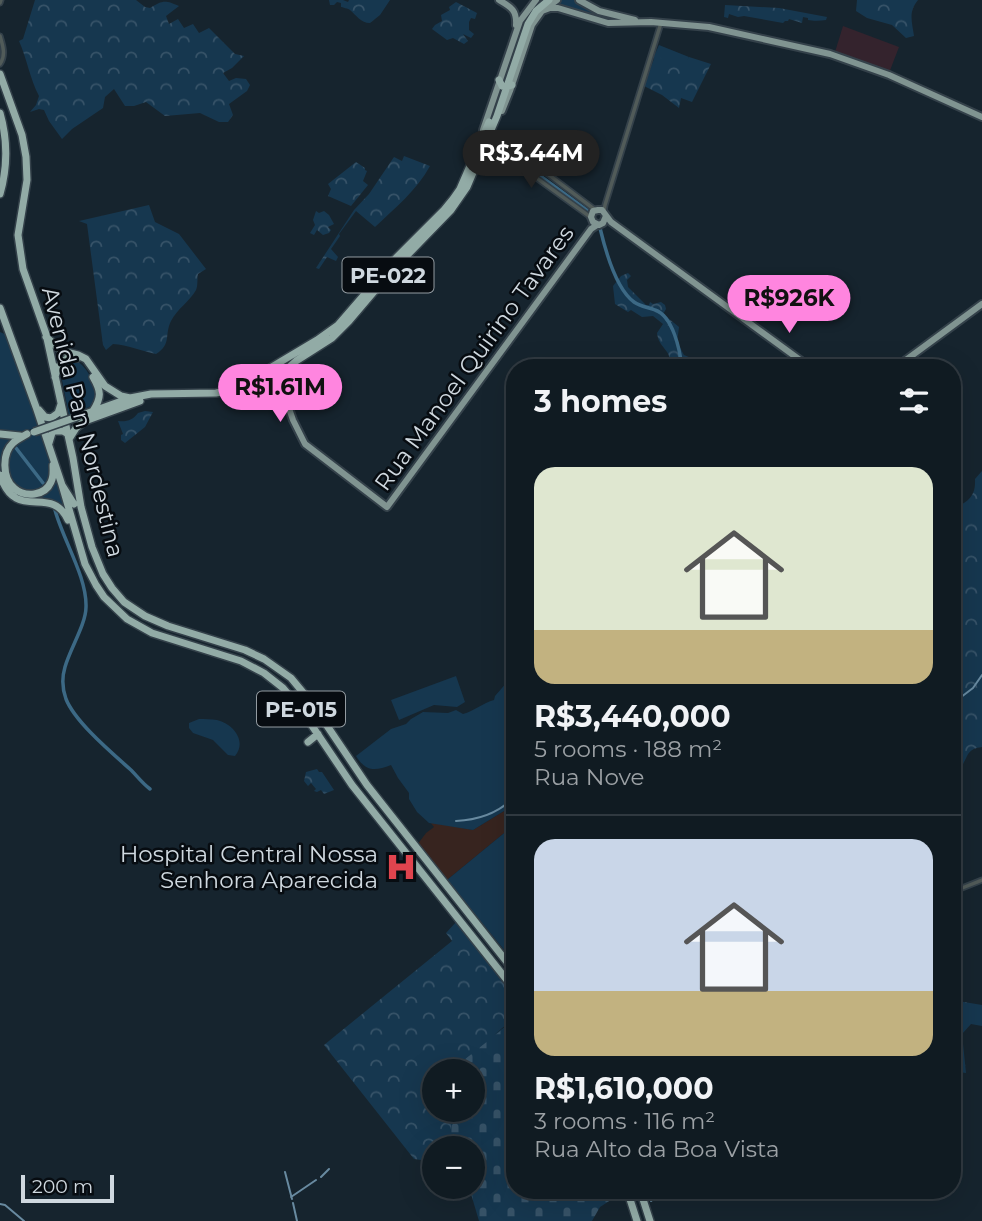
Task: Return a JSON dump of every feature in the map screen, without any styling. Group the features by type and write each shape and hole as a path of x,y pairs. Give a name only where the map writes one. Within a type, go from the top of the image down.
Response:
{"highway":[{"name":"PE-022","path":"0,434 10,436 31,433 130,398 156,393 229,391 265,384 278,377 290,361 338,325 396,258 444,210 460,189 534,13 549,0"},
{"name":"PE-022","path":"206,392 241,383 332,338 451,210 467,187 495,122 526,18 537,1"},
{"name":"Avenida Pan Nordestina","path":"0,74 24,143 27,173 18,228 23,269 46,337 62,404 77,503 103,574 124,601 145,616 245,650 264,659 298,685 415,848 506,961"},
{"path":"0,113 7,147 0,194"},
{"path":"0,322 1,309"},
{"name":"PE-015","path":"1,309 62,485"},
{"path":"0,331 9,333"},
{"path":"46,337 62,351 86,359 105,386 130,398"},
{"path":"55,379 63,360 71,357 83,361 101,392 100,400 93,411"},
{"path":"260,374 258,380 265,384"},
{"path":"49,444 54,430 61,430 68,437 85,421 133,402 153,398 156,393"},
{"path":"36,407 45,417 51,418 58,413 62,404"},
{"path":"31,433 13,442 7,452 5,466 11,486 29,494 44,490 52,481 53,458"},
{"path":"0,475 7,491 19,500 47,502 60,507 66,514 75,536"},
{"name":"Avenida Pan Nordestina","path":"62,485 75,536 91,577 111,604 127,619 152,633 241,661 274,680 292,698 346,775 506,975"},
{"path":"62,485 77,503 81,524"},
{"path":"190,645 193,640 191,633"},
{"path":"199,648 199,642 204,638"},
{"path":"308,742 318,734"},
{"path":"346,775 348,768 356,769"},
{"path":"470,915 485,941"},
{"path":"630,1199 636,1221"},
{"path":"643,1199 650,1221"}],"main road":[{"path":"499,0 518,7 537,1"},
{"name":"PE-022","path":"529,28 542,11 557,0"},
{"path":"579,0 599,11 627,19 730,31 841,56 982,117"},
{"path":"515,34 522,17 537,1"},
{"path":"505,85 518,7"},
{"path":"542,11 558,8 608,23 651,22"},
{"path":"600,217 798,359"},
{"name":"Rua Manoel Quirino Tavares","path":"283,392 305,444 387,507 600,217"},
{"path":"907,359 982,304"},
{"path":"278,377 283,392"},
{"path":"265,384 275,386 283,392"}],"street":[{"name":"Rua Manoel Quirino Tavares","path":"600,217 661,23"},
{"path":"0,36 4,54 0,64"},
{"path":"491,131 600,217"},
{"path":"486,142 600,217"},
{"path":"961,888 982,880"}],"shaded area":[{"path":"843,26 899,47 889,73 835,52"},
{"path":"506,809 506,832 447,880 417,845 434,827 430,822 473,830"}],"green space":[{"path":"35,0 136,0 150,8 164,2 174,4 179,6 166,16 169,24 178,19 184,28 193,24 199,33 209,28 235,54 244,56 223,73 229,81 236,78 246,79 250,85 247,91 229,104 233,115 228,122 219,122 200,113 165,116 146,102 125,106 114,89 105,97 103,108 62,139 44,110 30,112 39,96 19,41 23,39"},
{"path":"329,0 390,0 380,15 367,23 341,7 341,3 330,5"},
{"path":"558,0 577,0 629,22 618,23 552,7"},
{"path":"857,0 918,0 912,13 914,36 906,38 892,25 867,18 856,11"},
{"path":"456,2 477,13 475,19 471,18 469,22 469,30 474,34 471,38 463,34 468,41 464,44 453,38 447,40 432,29 442,21 441,15 450,10 449,7"},
{"path":"725,5 779,8 827,17 826,20 817,21 803,17 802,23 789,19 783,23 729,14 728,18 724,17"},
{"path":"659,45 689,57 684,69 653,58"},
{"path":"655,56 672,62 686,62 689,57 711,64 692,102 681,98 679,108 644,86"},
{"path":"404,156 430,166 419,183 375,227 356,211 331,249 338,257 336,261 327,257 319,269 316,268 354,210 369,194 394,157 402,161"},
{"path":"356,162 367,171 363,181 368,185 351,206 328,196 331,189 328,184"},
{"path":"149,205 155,222 179,234 206,269 198,274 196,290 171,321 166,343 161,350 156,354 113,344 106,350 103,345 87,224 79,221"},
{"path":"316,211 324,211 329,215 334,224 328,227 331,230 329,233 323,235 317,230 314,235 310,233 315,225 313,220"},
{"path":"628,273 631,276 627,280 628,287 646,305 650,302 661,302 665,305 663,314 679,327 677,342 684,355 692,359 670,359 657,333 663,324 653,316 642,317 615,304 613,286 621,276"},
{"path":"0,332 7,335 41,425 31,429 16,432 0,430"},
{"path":"74,359 86,370 99,396 93,405 69,416 61,368 63,363"},
{"path":"145,411 153,412 145,427 125,443 121,440 123,434 118,421 130,420"},
{"path":"43,431 52,468 46,485 32,492 12,480 8,456 9,451 20,440"},
{"path":"0,436 19,437 4,455 11,487 41,494 57,473 69,516 54,502 23,501 3,482 0,470"},
{"path":"982,471 982,747 970,751 961,766 961,505 972,495 975,479"},
{"path":"456,676 465,702 457,707 434,705 399,720 391,700"},
{"path":"506,683 506,809 473,830 429,823 417,812 409,799 409,793 391,765 371,769 363,765 356,756 391,729 406,724 423,712 448,713 456,710 463,714 494,700"},
{"path":"199,719 217,720 233,729 240,745 235,756 228,755 213,740 193,733 189,723"},
{"path":"317,769 334,790 324,794 321,790 314,791 316,789 311,783 308,786 304,781 306,772"},
{"path":"506,832 506,952 447,880"},
{"path":"457,921 506,985 506,1025 494,1035 506,1026 506,1044 485,1108 485,1059 422,1059 422,1122 481,1122 476,1136 422,1136 422,1160 414,1159 324,1045 452,941 446,933"},
{"path":"961,1002 982,1005 982,1026 971,1024 962,1034 966,1073 961,1072"},
{"path":"506,1026 506,1199 612,1199 600,1207 592,1221 479,1221 473,1199 485,1199 485,1136 450,1135 452,1122 485,1122 485,1059 465,1059"}],"waterway":[{"path":"493,141 588,211"},
{"path":"600,228 612,268 622,288 637,304 655,310 667,319 680,359"},
{"path":"16,448 43,483"},
{"path":"55,510 83,583 86,607 64,671 63,687 66,699 86,727 150,789"},
{"path":"961,697 973,688 982,675"},
{"path":"456,821 488,815 506,804"},
{"path":"321,1177 329,1169"},
{"path":"285,1172 292,1199"},
{"path":"291,1197 316,1180"},
{"path":"293,1203 297,1221"},
{"path":"0,1204 24,1221"}],"place":[{"name":"Hospital Central Nossa Senhora Aparecida","path":"401,867"}]}
